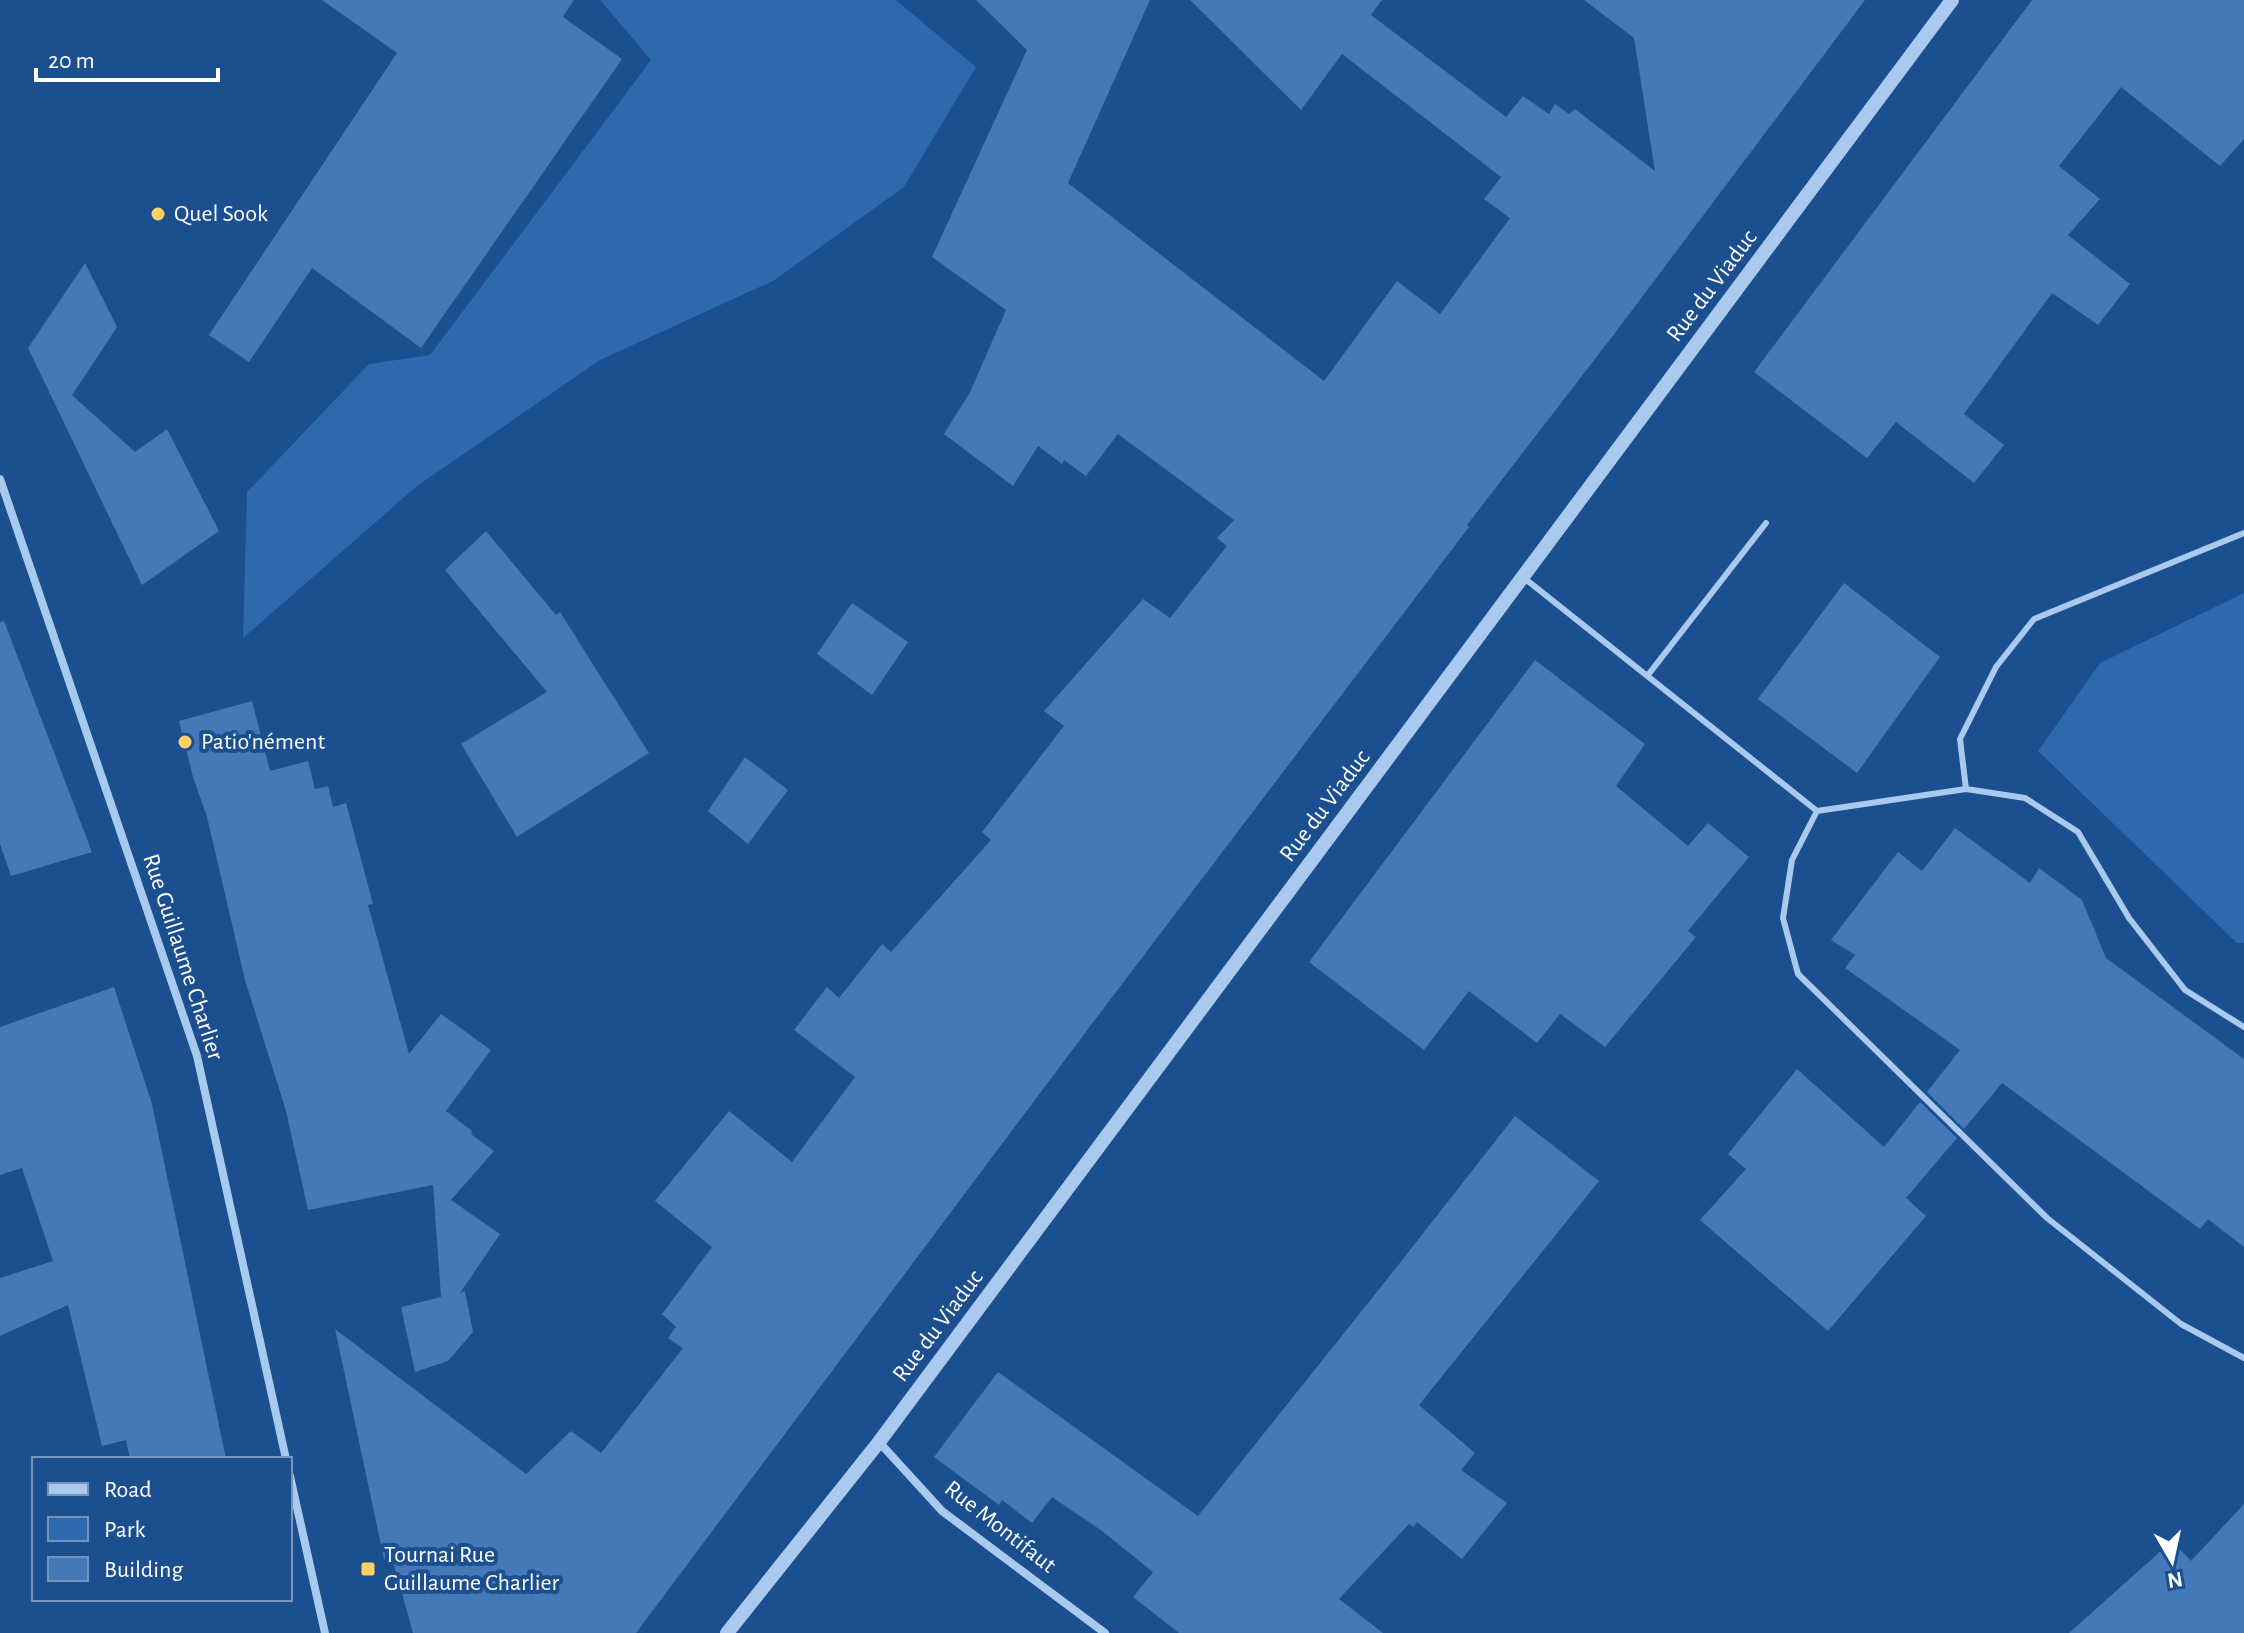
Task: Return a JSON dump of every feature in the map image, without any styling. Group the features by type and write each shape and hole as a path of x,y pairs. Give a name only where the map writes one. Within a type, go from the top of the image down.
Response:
{"street":[{"name":"Rue du Viaduc","path":"727,1633 879,1442 1952,0"},
{"name":"Rue Guillaume Charlier","path":"0,479 197,1056 286,1457"},
{"name":"Rue Montifaut","path":"879,1442 942,1511 1105,1633"},
{"path":"292,1485 325,1633"}],"lane":[{"path":"1648,675 1766,523"},
{"path":"1966,789 1960,739 1996,667 2034,619 2244,533"},
{"path":"1523,577 1817,811 1966,789 2025,798 2078,832 2129,918 2185,990 2244,1027"},
{"path":"1817,811 1792,860 1783,918 1798,974 2047,1218 2181,1324 2244,1358"}],"green space":[{"path":"600,0 896,0 976,67 904,187 773,281 600,360 417,486 243,638 247,492 369,364 430,355 651,60"},
{"path":"2244,593 2244,943 2237,943 2038,751 2100,663"}],"building":[{"path":"322,0 574,0 563,17 622,59 421,348 312,268 249,362 209,335 397,53"},
{"path":"976,0 1150,0 1068,183 1324,381 1397,281 1440,314 1510,218 1484,199 1501,177 1342,54 1301,110 1190,0 1382,0 1371,15 1506,117 1523,96 1549,114 1555,104 1569,114 1575,109 1655,171 1634,38 1584,0 1865,0 636,1633 413,1633 392,1558 384,1559 335,1329 526,1474 571,1431 601,1453 683,1348 668,1338 676,1327 662,1314 712,1247 655,1201 729,1111 792,1162 855,1077 794,1030 827,987 839,998 882,944 891,952 991,840 982,832 1064,726 1044,711 1143,599 1170,618 1227,546 1217,538 1234,520 1118,434 1086,476 1064,460 1062,464 1038,446 1013,486 944,434 970,392 1006,310 932,257 1027,50"},
{"path":"2032,0 2244,0 2244,139 2220,166 2121,87 2059,166 2100,199 2068,235 2130,284 2098,325 2052,293 1964,414 2004,445 1974,483 1896,422 1867,458 1754,372"},
{"path":"85,263 117,327 72,395 135,452 167,429 219,531 142,585 28,348"},
{"path":"486,531 556,615 560,612 649,753 517,837 461,744 547,692 445,570"},
{"path":"1844,583 1940,657 1857,773 1758,699"},
{"path":"852,603 908,642 872,695 817,654"},
{"path":"4,621 92,852 11,876 0,844 0,622"},
{"path":"1535,660 1645,744 1616,786 1688,846 1708,823 1749,857 1688,931 1696,937 1605,1047 1560,1014 1537,1043 1469,991 1424,1050 1309,962"},
{"path":"252,701 270,771 308,761 315,789 328,786 333,807 346,803 373,904 368,905 409,1054 441,1014 491,1050 446,1111 494,1151 451,1200 500,1234 460,1293 465,1291 473,1332 448,1361 415,1372 401,1307 441,1297 433,1185 308,1210 286,1111 245,980 207,817 179,721"},
{"path":"745,757 788,790 748,844 708,811"},
{"path":"1955,828 2030,883 2039,868 2082,900 2106,958 2244,1059 2244,1247 2208,1219 2200,1229 2002,1083 1964,1129 1927,1092 1960,1050 1845,968 1855,955 1831,940 1898,852 1922,871"},
{"path":"114,987 152,1104 226,1457 130,1457 126,1440 102,1446 68,1305 0,1336 0,1278 53,1261 22,1168 0,1175 0,1027"},
{"path":"1797,1069 1884,1147 1920,1102 1957,1138 1906,1198 1926,1216 1828,1331 1700,1220 1746,1169 1728,1154"},
{"path":"1515,1116 1599,1181 1419,1405 1475,1453 1461,1470 1507,1503 1462,1559 1417,1522 1413,1527 1409,1524 1339,1599 1383,1633 1179,1633 1133,1597 1153,1572 1102,1531 1052,1497 1032,1523 1002,1500 999,1505 934,1457 998,1372 1198,1516"},
{"path":"2244,1504 2244,1633 2069,1633 2172,1541 2191,1561"}],"place":[{"name":"Quel Sook","path":"158,214"},
{"name":"Patio'nément","path":"185,742"},
{"name":"Tournai Rue Guillaume Charlier","path":"368,1569"}]}
